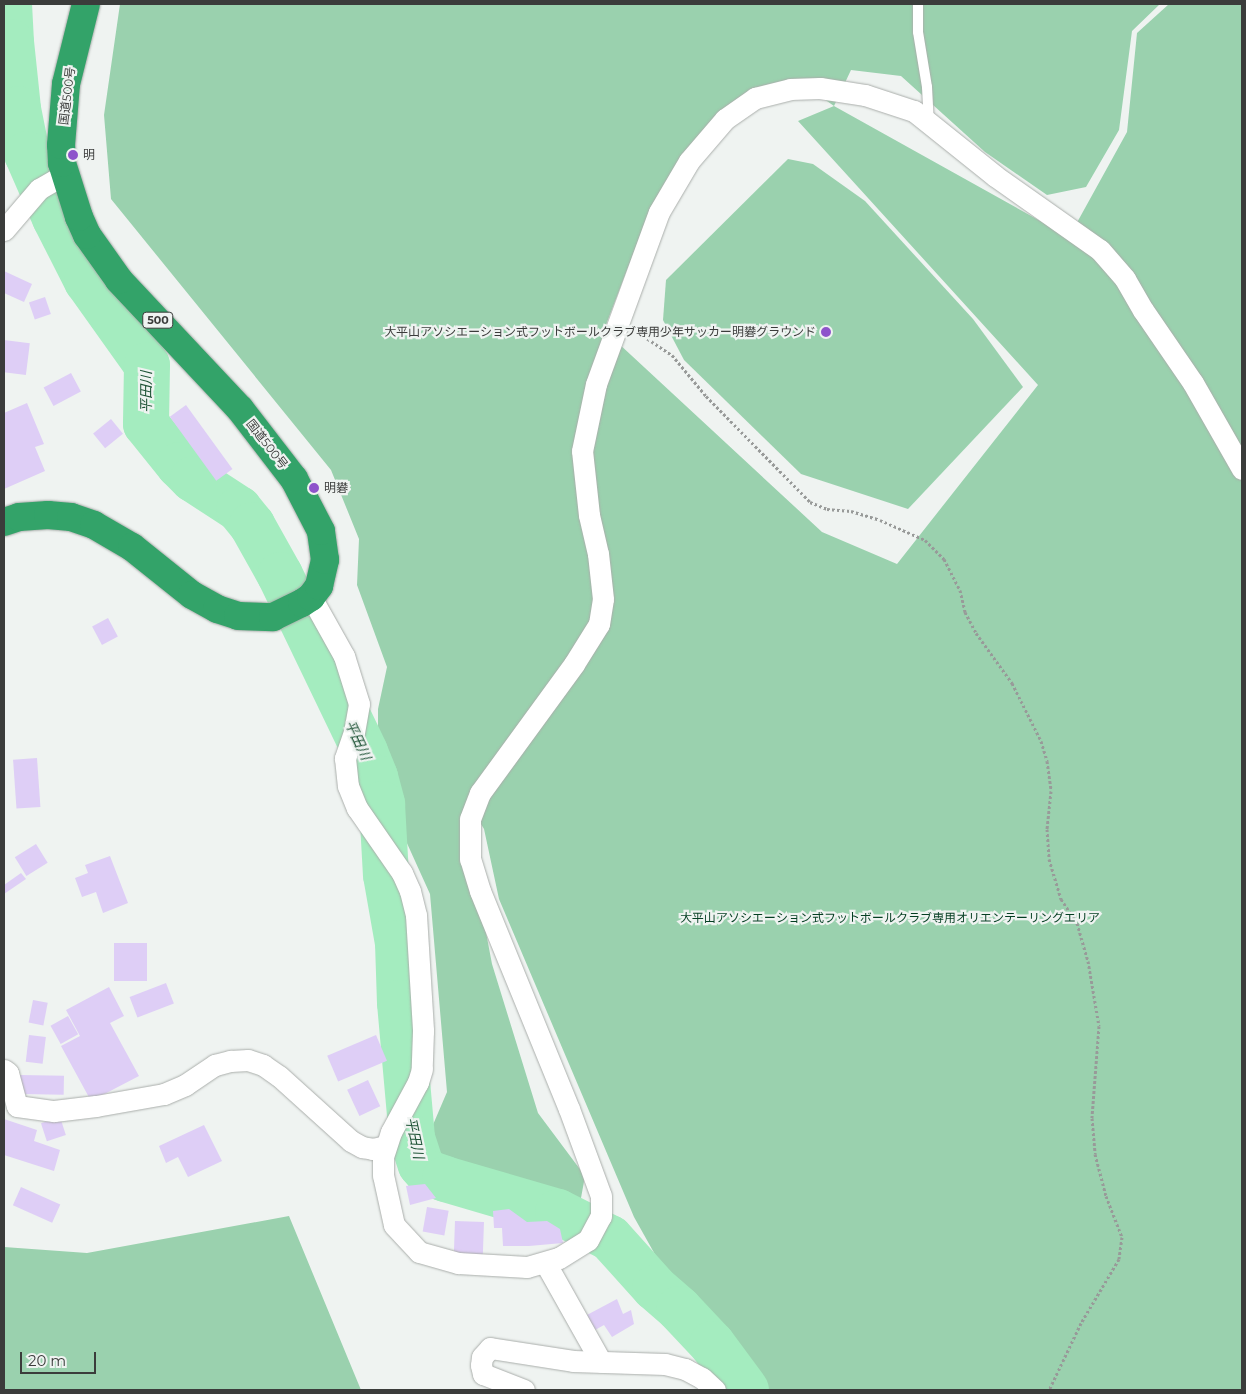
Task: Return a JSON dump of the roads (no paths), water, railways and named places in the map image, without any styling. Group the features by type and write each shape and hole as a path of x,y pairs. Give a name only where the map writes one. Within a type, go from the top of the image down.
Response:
{"highway":[{"name":"国道500号","path":"86,4 64,99 60,176 79,217 102,258 119,280 240,410 294,478 304,495 321,531 325,547 323,574 319,586 307,600"},
{"path":"4,522 19,517 48,515 71,518 94,525 132,547 192,595 217,609 238,616 273,617 307,600"}],"street":[{"path":"307,600 344,656 359,704 354,732 345,758 348,786 357,808 402,873 410,891 416,915 423,1056 418,1082 386,1146 383,1175 394,1225 419,1252 458,1263 527,1267 546,1264 588,1240 601,1216 601,1196 569,1109 480,891 470,859 470,819 480,793 579,657 599,624 604,599 598,554 589,515 582,451 596,384 642,257 672,188 710,137 738,108 755,98 774,92 820,88 865,95 914,111 995,176 1100,250 1125,279 1143,310 1193,383 1242,469"},
{"path":"4,230 39,189 60,176"},
{"path":"4,1070 8,1072 18,1106 54,1111 164,1094 185,1085 215,1065 248,1060 263,1065 278,1076 351,1141 362,1147 373,1149 386,1146"},
{"path":"546,1264 601,1362"},
{"path":"524,1390 483,1374 481,1366 482,1357 490,1348 573,1361 665,1364 685,1369 702,1378 714,1390"}],"lane":[{"path":"918,4 918,32 928,87 929,122"}],"waterway":[{"name":"平田川","path":"9,4 18,109 27,154 55,218 87,281 147,365 146,424 179,465 193,479 239,509 252,525 280,575 365,752 375,777 382,804 386,875 398,943 400,1003 412,1138 421,1165 428,1173 445,1179 558,1212 610,1238 655,1288 679,1309 712,1344 746,1390"}],"place":[{"name":"明","path":"73,155"},
{"name":"大平山アソシエーション式フットボールクラブ専用少年サッカー明礬グラウンド","path":"826,332"},
{"name":"明礬","path":"314,488"}],"park label":[{"name":"大平山アソシエーション式フットボールクラブ専用オリエンテーリングエリア","path":"890,918"}]}
